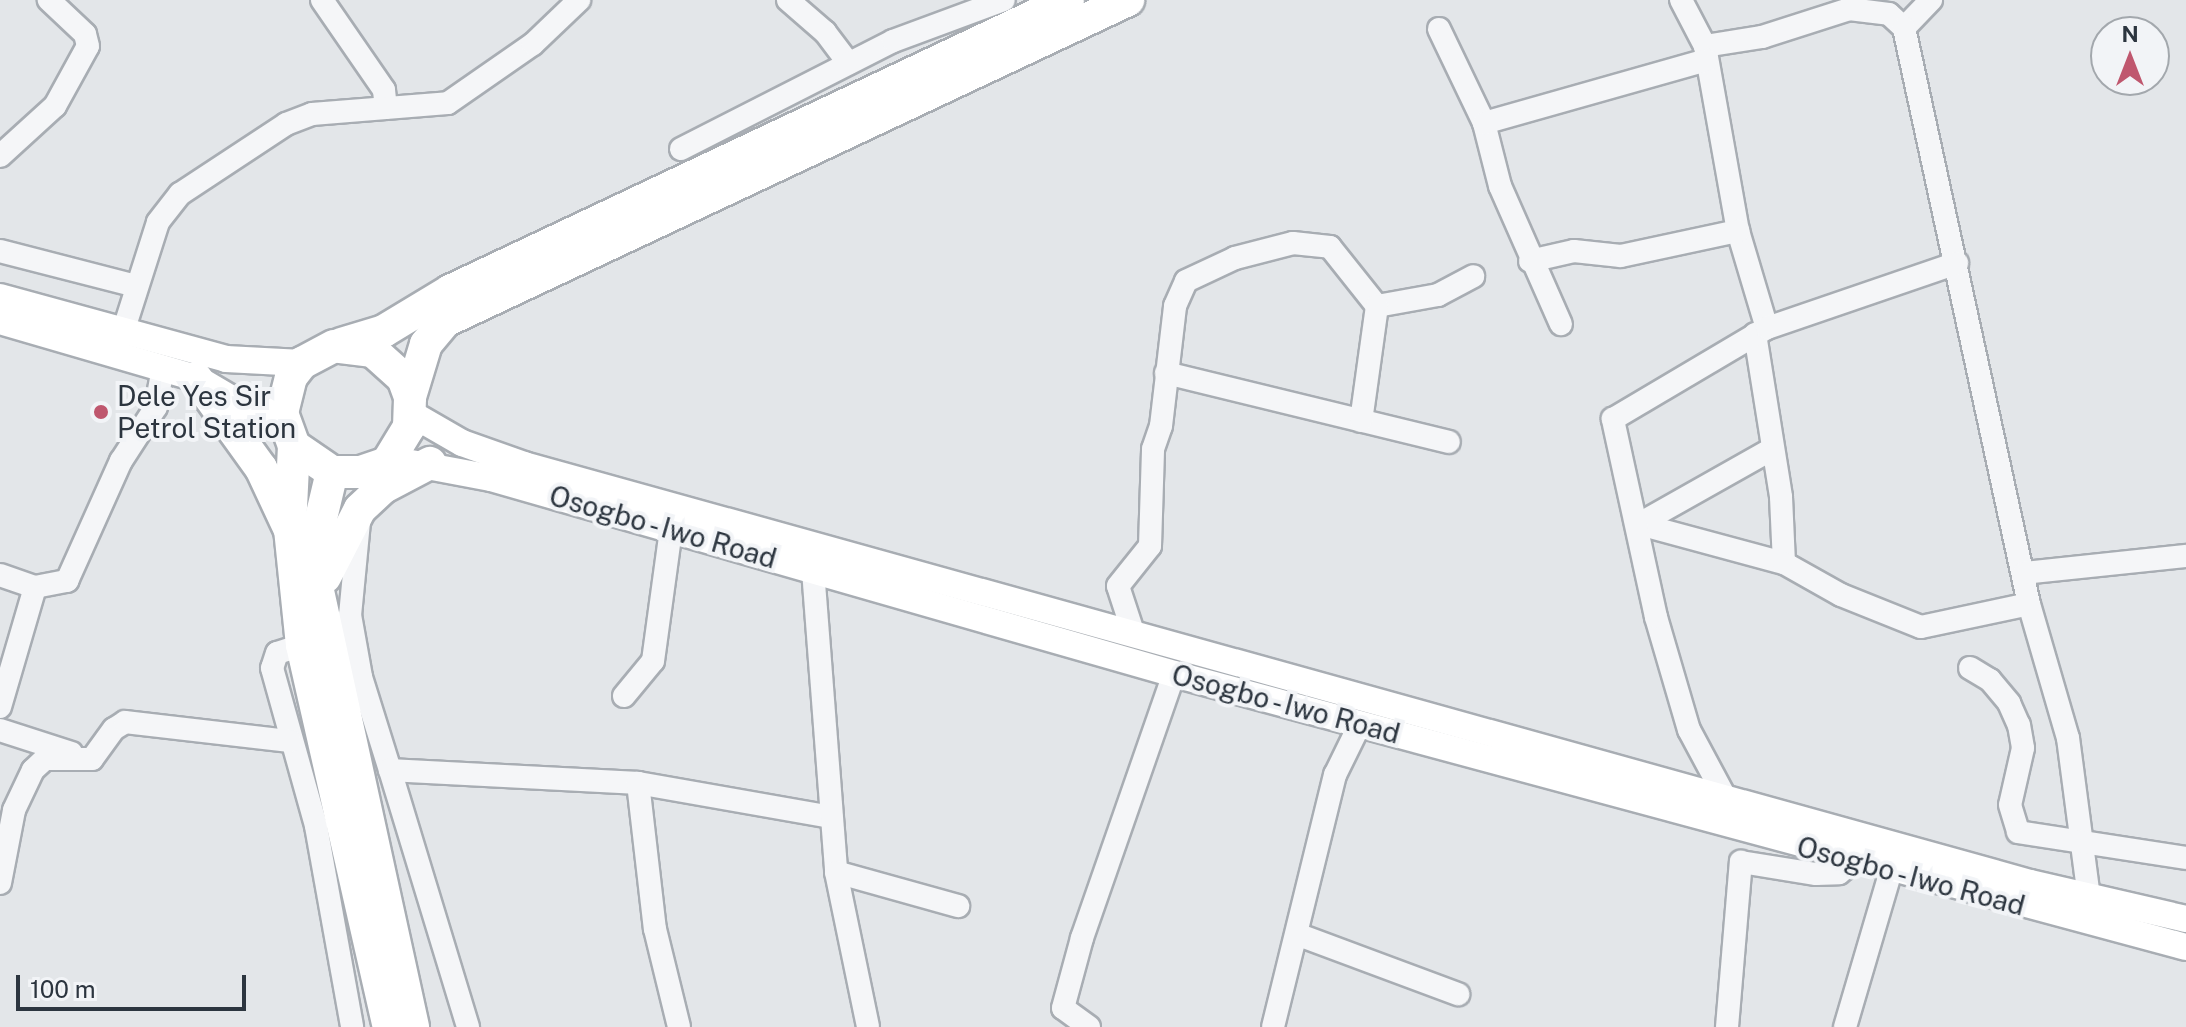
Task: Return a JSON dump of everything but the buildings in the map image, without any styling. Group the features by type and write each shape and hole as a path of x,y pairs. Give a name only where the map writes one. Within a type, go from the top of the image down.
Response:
{"highway":[{"path":"389,1027 302,645 290,529 290,439 284,394 302,363 334,346 384,331 450,291 1068,0"},
{"path":"290,439 332,472 361,472 387,463 405,436 426,344 445,321 1128,0"},
{"path":"334,346 354,346 382,357 403,378 410,405"},
{"path":"196,378 261,468 290,529"},
{"path":"318,591 360,509 384,487 430,463"},
{"path":"332,472 321,518 318,591 413,1027"}],"main road":[{"path":"0,297 252,364 302,363"},
{"path":"0,321 196,378 290,439"},
{"name":"Osogbo - Iwo Road","path":"410,405 462,443 524,465 2089,897 2186,919"},
{"name":"Osogbo - Iwo Road","path":"387,463 430,463 1174,674 1891,871 2186,947"}],"street":[{"path":"0,156 55,106 88,46 85,34 49,0"},
{"path":"322,0 384,90 386,108"},
{"path":"788,0 848,63"},
{"path":"681,149 848,63 1004,0"},
{"path":"1681,0 1706,53 1738,231 1761,331 1772,449 1785,538 1784,563"},
{"path":"1904,28 1931,0"},
{"path":"123,332 158,222 180,194 300,118 448,103 533,44 571,3"},
{"path":"1484,123 1849,9 1889,14 1904,28 2029,604 2068,738 2085,838 2089,897"},
{"path":"1439,29 1484,123 1500,186 1530,261 1561,324"},
{"path":"1530,261 1574,251 1621,256 1738,231"},
{"path":"1133,632 1118,586 1150,546 1153,449 1161,426 1178,290 1204,269 1235,258 1293,243 1330,247 1377,306 1361,421"},
{"path":"0,251 136,286"},
{"path":"1725,797 1689,730 1656,617 1639,524 1613,419 1761,331 1957,263"},
{"path":"1377,306 1438,295 1473,276"},
{"path":"0,575 35,587 67,581 121,461 156,407 163,368"},
{"path":"1166,373 1449,442"},
{"path":"1639,524 1772,449"},
{"path":"360,509 350,615 361,677 468,1027"},
{"path":"1639,524 1784,563 1841,595 1921,627 2029,604"},
{"path":"624,696 653,661 671,530"},
{"path":"2024,573 2186,556"},
{"path":"813,570 825,683 836,872 868,1027"},
{"path":"0,707 35,587"},
{"path":"302,645 277,653 272,668 316,826 352,1027"},
{"path":"1970,668 1990,680 2009,703 2019,725 2023,748 2010,805 2014,827 2032,836 2085,838 2186,858"},
{"path":"1089,1027 1063,1008 1082,938 1174,674"},
{"path":"92,759 114,729 125,722 290,741"},
{"path":"1273,1027 1299,935 1335,775 1360,724"},
{"path":"0,730 92,759"},
{"path":"0,883 14,810 33,770 45,759 92,759"},
{"path":"390,770 638,783 831,817"},
{"path":"638,783 655,929 679,1027"},
{"path":"1727,1027 1741,862 1816,874 1839,873 1855,861"},
{"path":"1845,1027 1891,871"},
{"path":"836,872 958,906"},
{"path":"1299,935 1458,994"}],"place":[{"name":"Dele Yes Sir Petrol Station","path":"101,412"}]}
